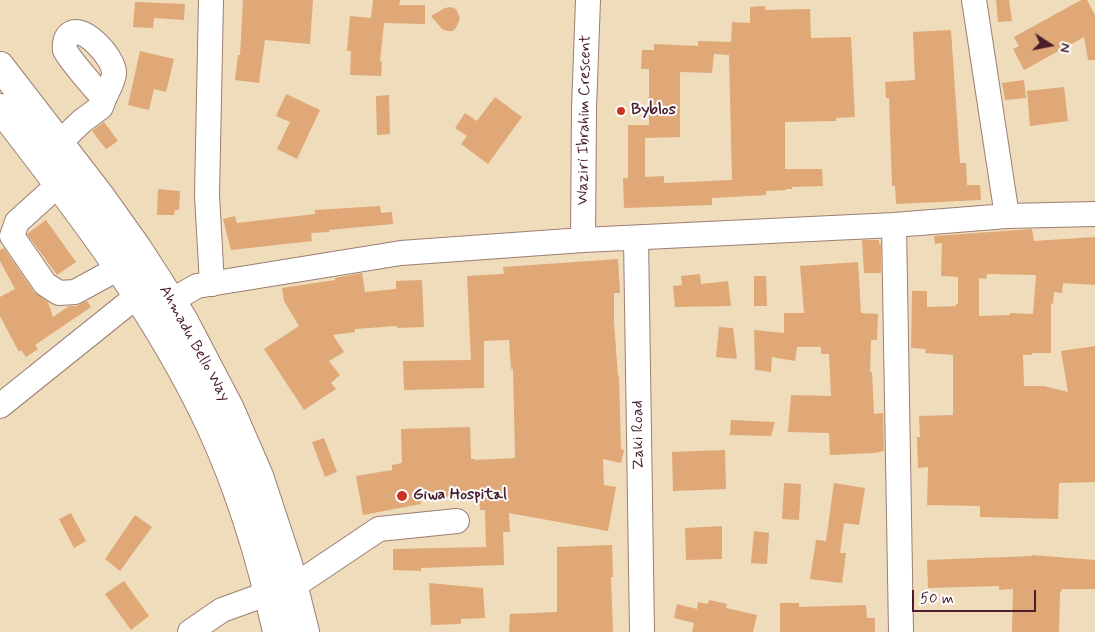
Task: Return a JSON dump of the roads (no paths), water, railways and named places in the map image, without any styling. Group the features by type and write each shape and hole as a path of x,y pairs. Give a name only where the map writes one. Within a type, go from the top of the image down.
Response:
{"main road":[{"name":"Ahmadu Bello Way","path":"0,66 101,197 138,249 183,319 230,409 259,476 288,564 281,590 277,632"},
{"name":"Ahmadu Bello Way","path":"0,108 119,268 172,354 211,427 240,498 265,576 281,590 305,632"}],"street":[{"path":"211,0 206,195 212,284"},
{"name":"Waziri Ibrahim Crescent","path":"583,240 584,109 588,0"},
{"path":"974,0 1008,216"},
{"path":"59,143 82,121 101,107 104,99"},
{"path":"58,185 17,222 12,236 45,284 59,294 75,292 119,268"},
{"path":"171,301 197,286 401,253 583,240 894,225 1008,216 1095,214"},
{"path":"894,225 901,632"},
{"name":"Zaki Road","path":"636,238 642,632"},
{"path":"0,406 137,296"},
{"path":"190,632 222,610 281,590 379,529 457,521"}],"place":[{"name":"Byblos","path":"621,111"},
{"name":"Giwa Hospital","path":"402,496"}]}
